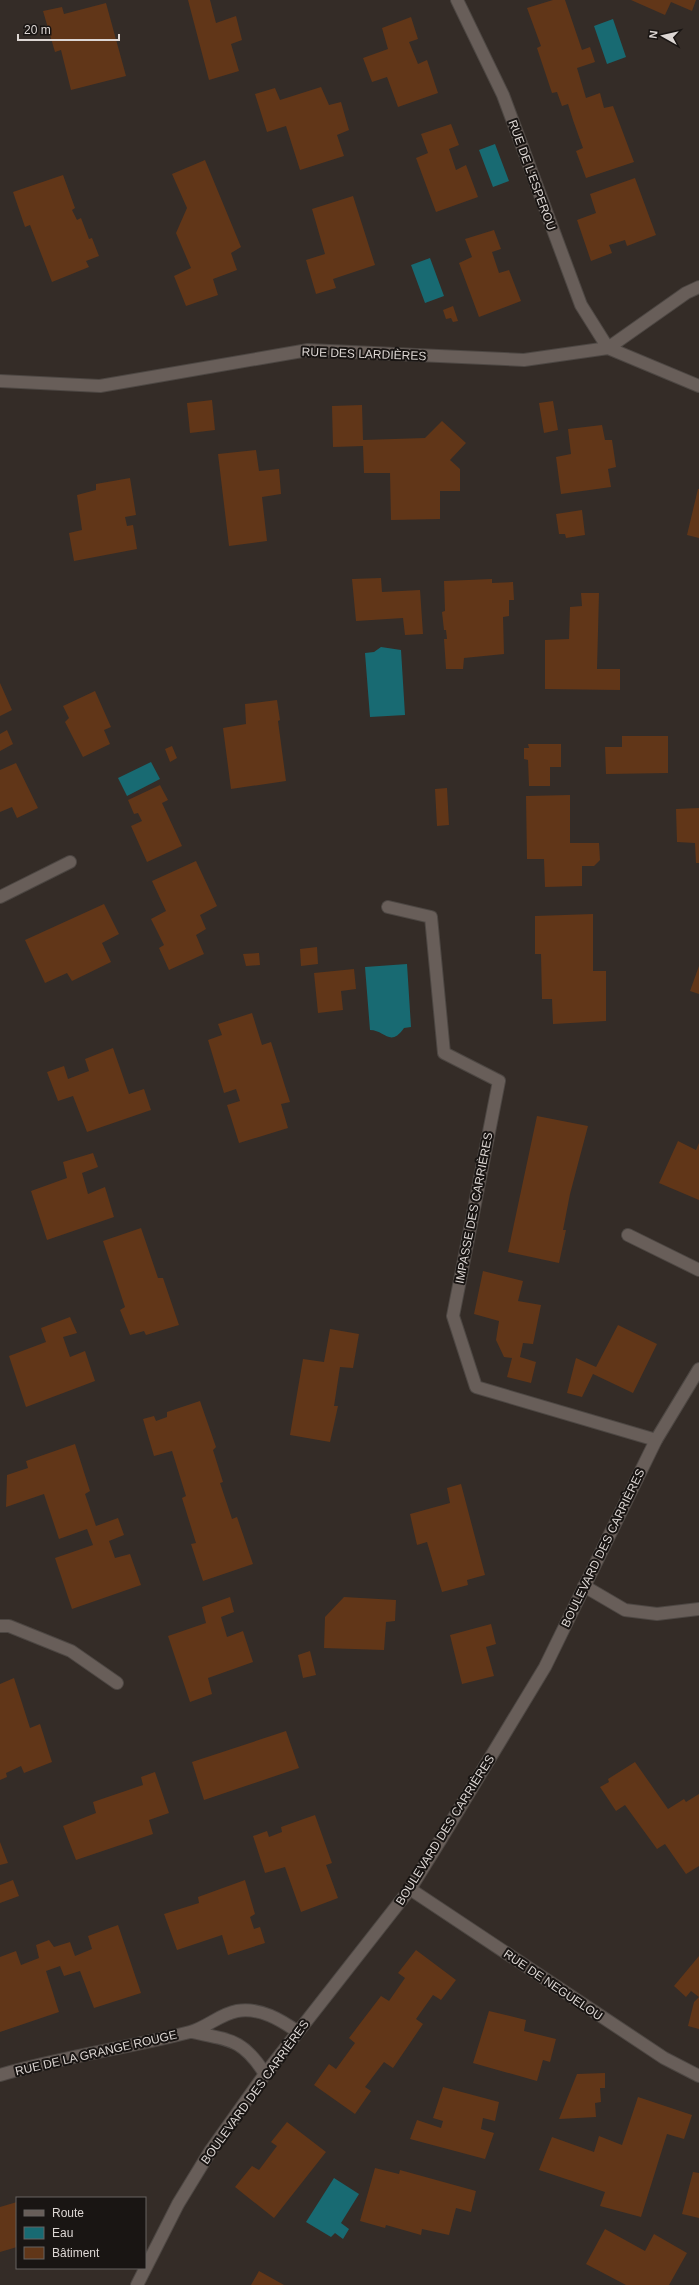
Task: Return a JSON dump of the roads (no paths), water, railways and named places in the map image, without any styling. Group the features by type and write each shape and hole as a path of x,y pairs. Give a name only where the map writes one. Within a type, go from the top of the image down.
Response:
{"street":[{"name":"RUE DE L'ESPEROU","path":"457,0 503,95 580,305 608,348"},
{"path":"608,348 686,293 699,287"},
{"path":"608,348 699,386"},
{"name":"RUE DES LARDIÈRES","path":"0,381 100,386 308,350 524,360 608,348"},
{"path":"0,897 70,862"},
{"name":"IMPASSE DES CARRIÈRES","path":"388,907 431,917 444,1053 499,1080 453,1316 476,1387 656,1440"},
{"path":"628,1235 699,1270"},
{"name":"BOULEVARD DES CARRIÈRES","path":"146,2267 178,2204 211,2150 265,2074 410,1889 545,1668 656,1440 699,1369"},
{"path":"584,1586 625,1610 657,1614 699,1609"},
{"path":"0,1626 10,1626 71,1651 116,1683"},
{"name":"RUE DE NEGUELOU","path":"410,1889 664,2058 699,2076"},
{"name":"RUE DE LA GRANGE ROUGE","path":"0,2075 33,2066 192,2032 236,2011 256,2011 278,2018 298,2032"},
{"name":"RUE DE LA GRANGE ROUGE","path":"192,2032 232,2041 252,2054 265,2074"},
{"name":"BOULEVARD DES CARRIÈRES","path":"137,2285 145,2269"}],"water":[{"path":"613,19 626,57 607,64 594,26"},
{"path":"495,144 509,181 493,187 479,150"},
{"path":"430,258 444,296 425,303 411,265"},
{"path":"381,647 401,650 405,715 370,717 365,653 374,652"},
{"path":"151,762 160,779 127,796 118,778"},
{"path":"407,964 411,1027 404,1028 395,1037 370,1030 365,967"},
{"path":"334,2178 359,2194 341,2223 349,2229 343,2239 335,2233 331,2237 306,2222"}]}
